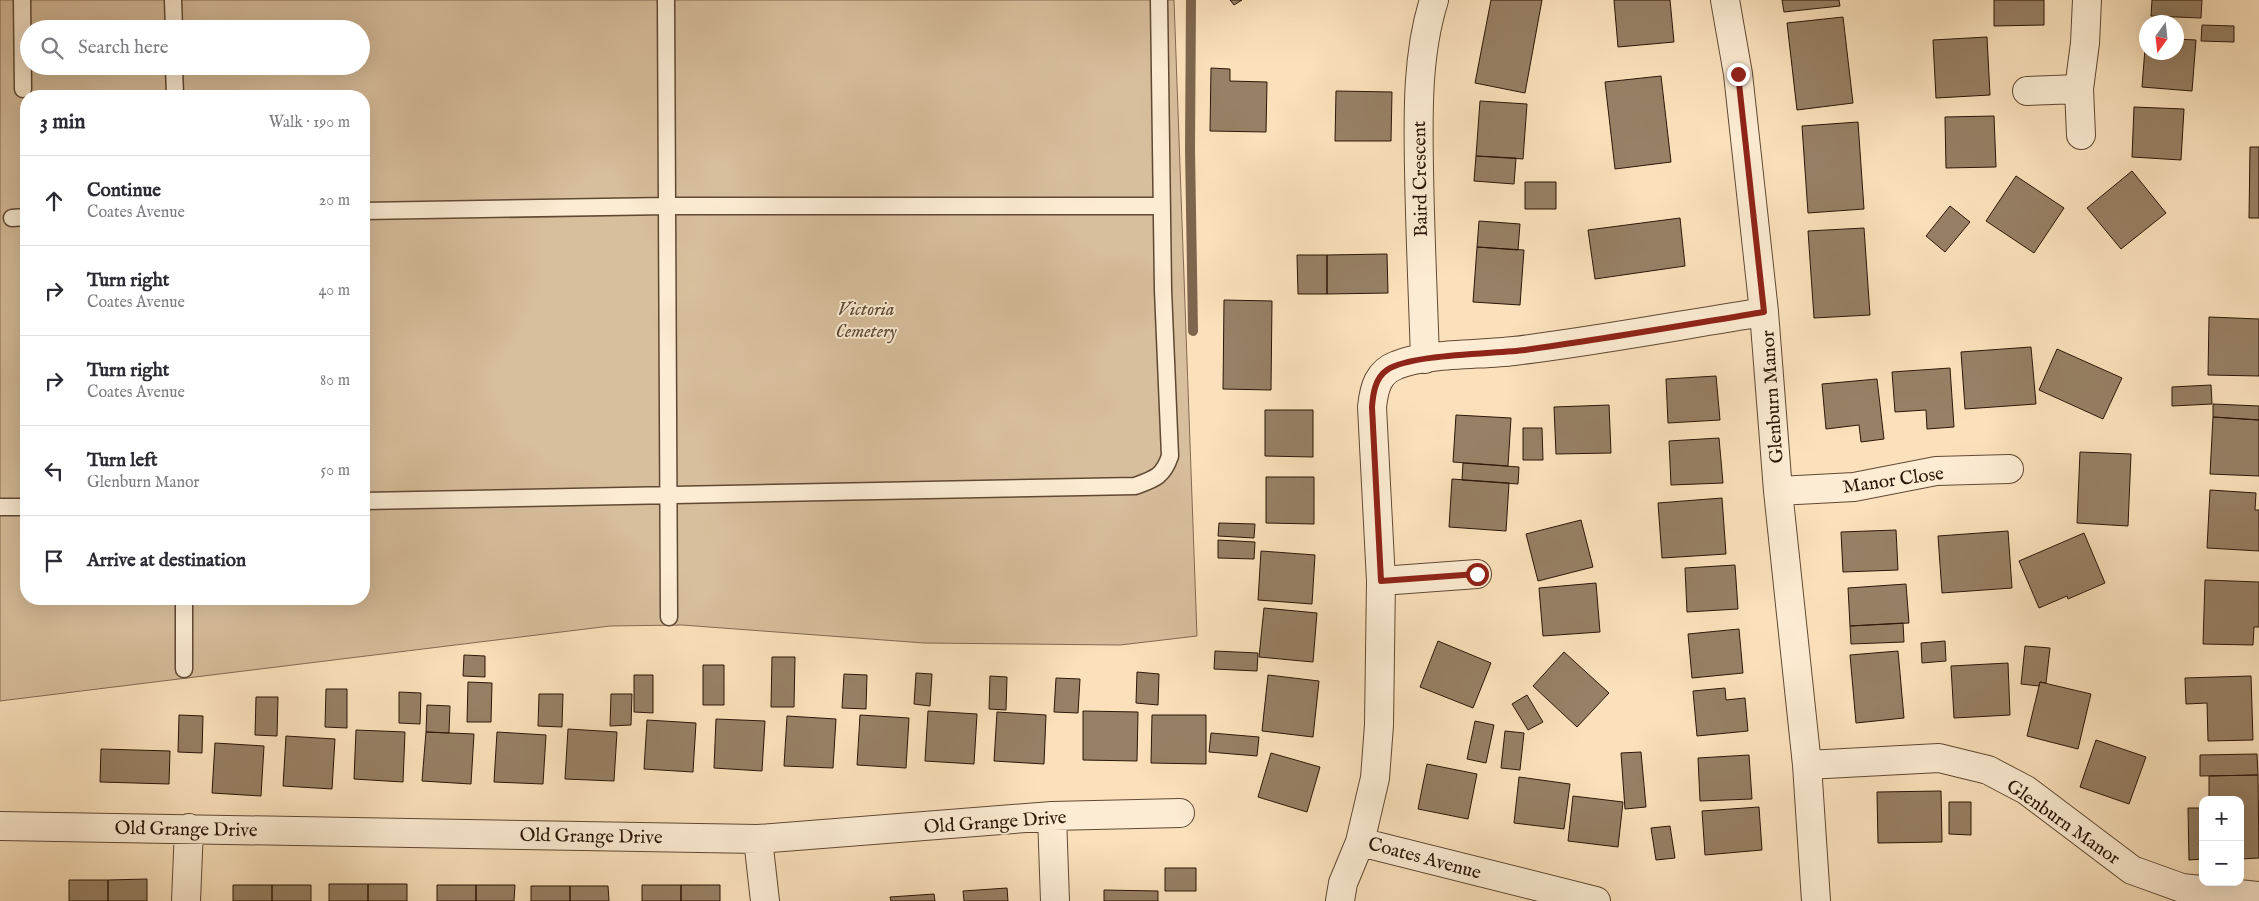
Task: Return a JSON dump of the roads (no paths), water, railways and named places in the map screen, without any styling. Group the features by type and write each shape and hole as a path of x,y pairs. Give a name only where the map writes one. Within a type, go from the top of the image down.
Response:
{"street":[{"name":"Baird Crescent","path":"1426,359 1419,208 1418,115 1423,46 1434,0"},
{"name":"Glenburn Manor","path":"1725,0 1738,74 1764,312 1778,491 1807,764 1809,900"},
{"path":"2082,135 2079,89 2085,43 2087,0"},
{"path":"2027,91 2079,89"},
{"name":"Coates Avenue","path":"1596,901 1360,842 1370,803 1378,754 1381,581 1372,407 1374,392 1380,376 1398,364 1426,359 1527,350 1764,312"},
{"name":"Manor Close","path":"1778,491 1854,486 1936,471 2009,468"},
{"path":"1381,581 1477,574"},
{"name":"Glenburn Manor","path":"1807,764 1939,758 1988,770 2026,790 2132,870 2182,888 2259,896"},
{"name":"Old Grange Drive","path":"0,826 758,838 1052,816 1180,814"},
{"path":"1052,816 1055,901"},
{"path":"186,901 189,828"},
{"path":"758,838 766,901"},
{"path":"1340,901 1343,883 1360,842"}],"lane":[{"path":"22,0 22,20"},
{"path":"173,0 174,20"},
{"path":"666,0 669,617"},
{"path":"370,501 1134,486 1156,478 1166,468 1170,456 1162,206 1159,0"},
{"path":"23,75 23,89"},
{"path":"174,75 175,90"},
{"path":"370,211 667,206 1162,206"},
{"path":"0,507 20,507"},
{"path":"184,605 184,669"}],"waterway":[{"path":"1191,0 1190,150 1193,331"}],"park label":[{"name":"Victoria Cemetery","path":"866,319"}]}
